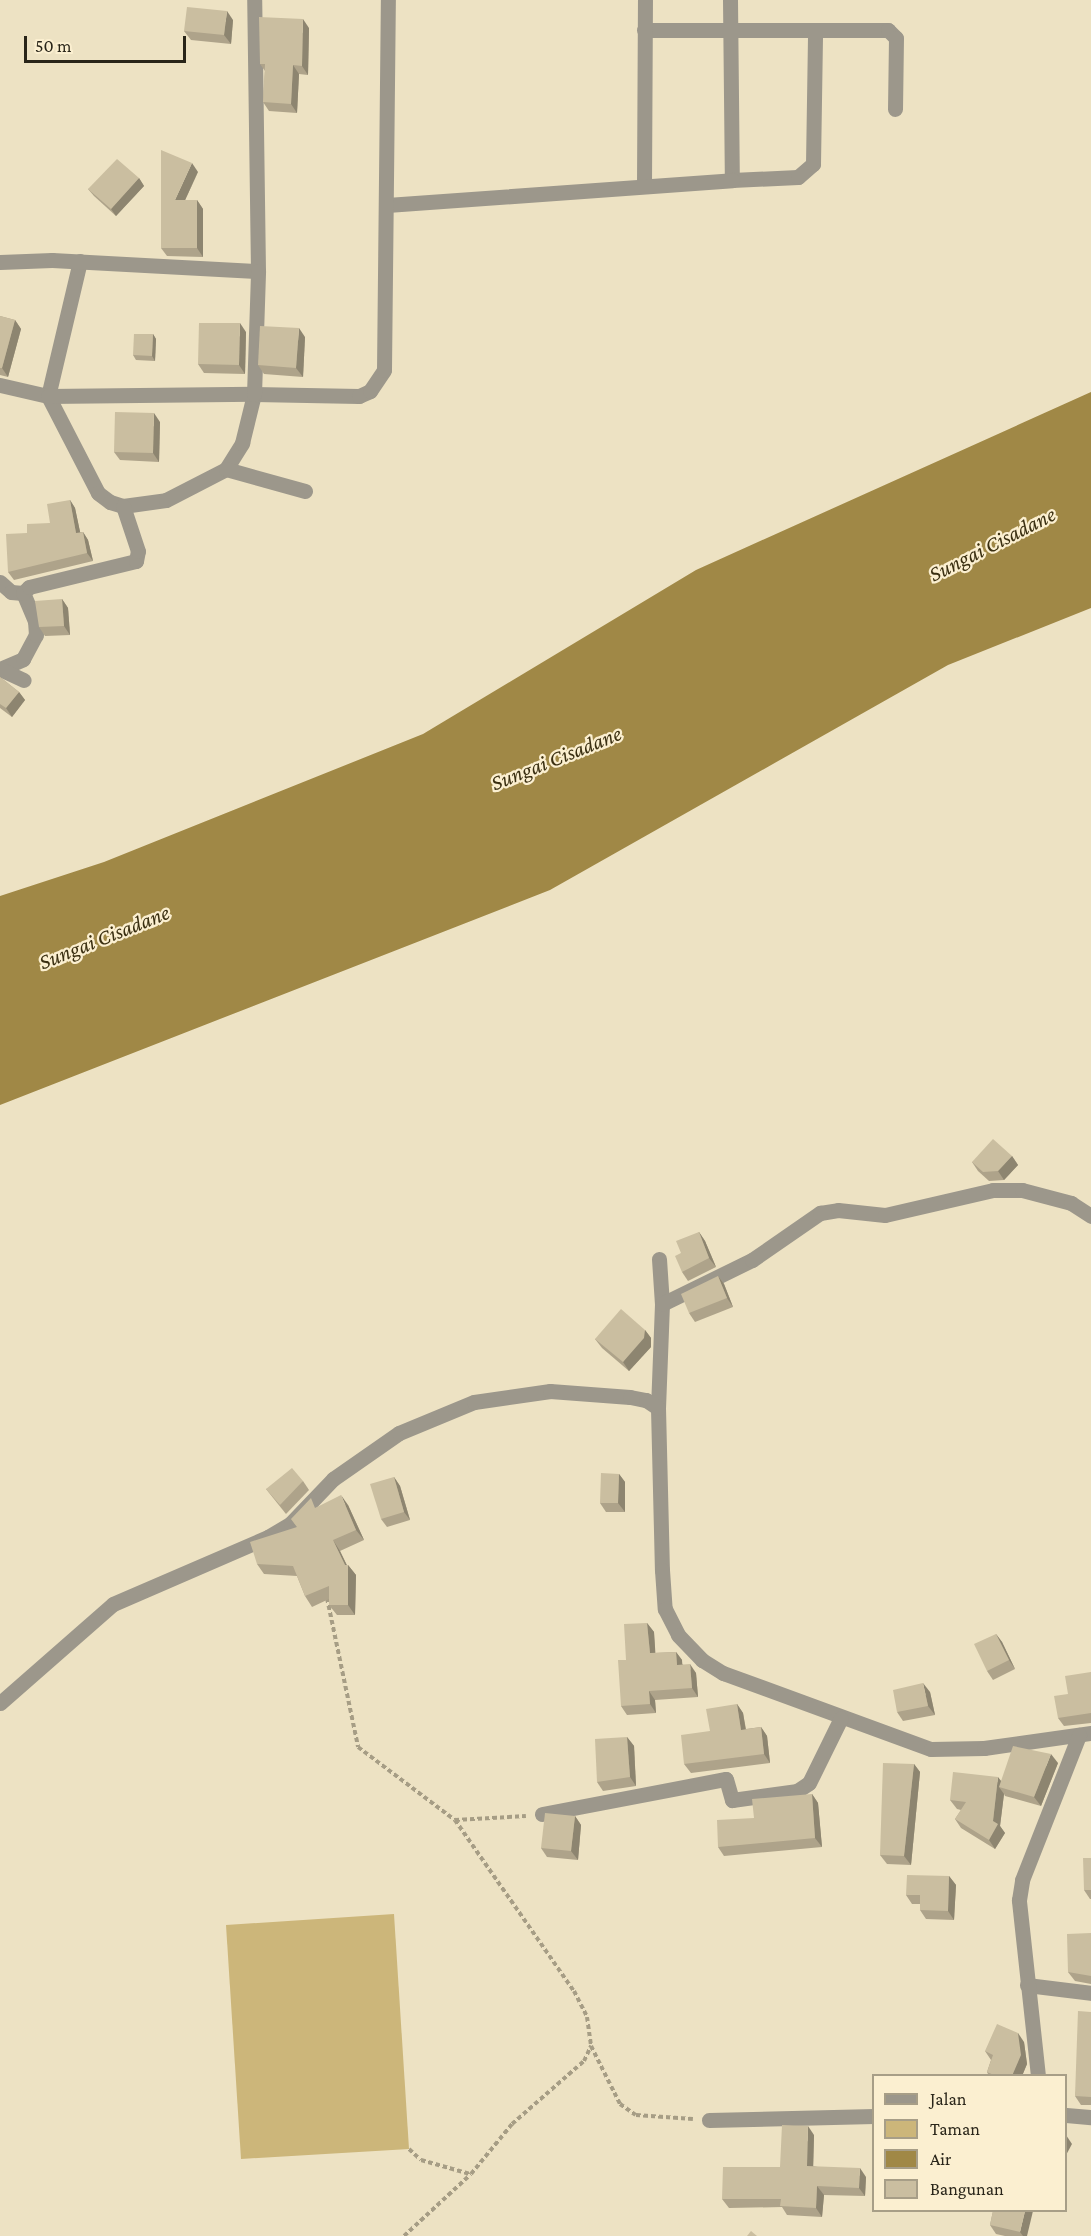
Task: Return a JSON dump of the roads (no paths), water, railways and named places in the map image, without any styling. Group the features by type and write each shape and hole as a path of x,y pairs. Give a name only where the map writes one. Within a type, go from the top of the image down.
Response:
{"street":[{"path":"80,261 48,396 99,493 123,506 166,500 226,469 242,443 254,394 258,272 254,0"},
{"path":"1,386 48,396 254,394 359,396 379,380 384,370 388,0"},
{"path":"644,186 645,0"},
{"path":"730,0 732,180"},
{"path":"644,30 815,30 893,33 896,109"},
{"path":"387,205 798,177 813,164 815,30"},
{"path":"0,262 80,261 258,272"},
{"path":"226,469 305,490"},
{"path":"0,582 11,592 23,593 29,587 136,561 138,551 123,506"},
{"path":"0,669 23,659 36,635 35,621 23,593"},
{"path":"0,669 24,680"},
{"path":"662,1304 752,1260 820,1213 838,1210 885,1215 993,1190 1012,1190 1071,1203 1091,1216"},
{"path":"659,1259 662,1304 658,1408 665,1608 678,1635 702,1660 723,1673 931,1749 984,1748 1085,1734"},
{"path":"0,1702 112,1604 268,1538 291,1523 333,1479 399,1433 474,1402 550,1391 630,1397 646,1400 658,1408"},
{"path":"542,1814 726,1779 732,1800 797,1791 809,1783 841,1718"},
{"path":"1038,2074 1035,2030 1027,1985 1019,1900 1022,1880 1085,1734"},
{"path":"1027,1985 1091,1993"},
{"path":"1067,2115 1091,2117"},
{"path":"709,2120 872,2116"}],"water":[{"name":"Sungai Cisadane","path":"1091,392 1091,608 948,665 550,890 0,1105 0,896 104,862 423,734 696,570"}]}
